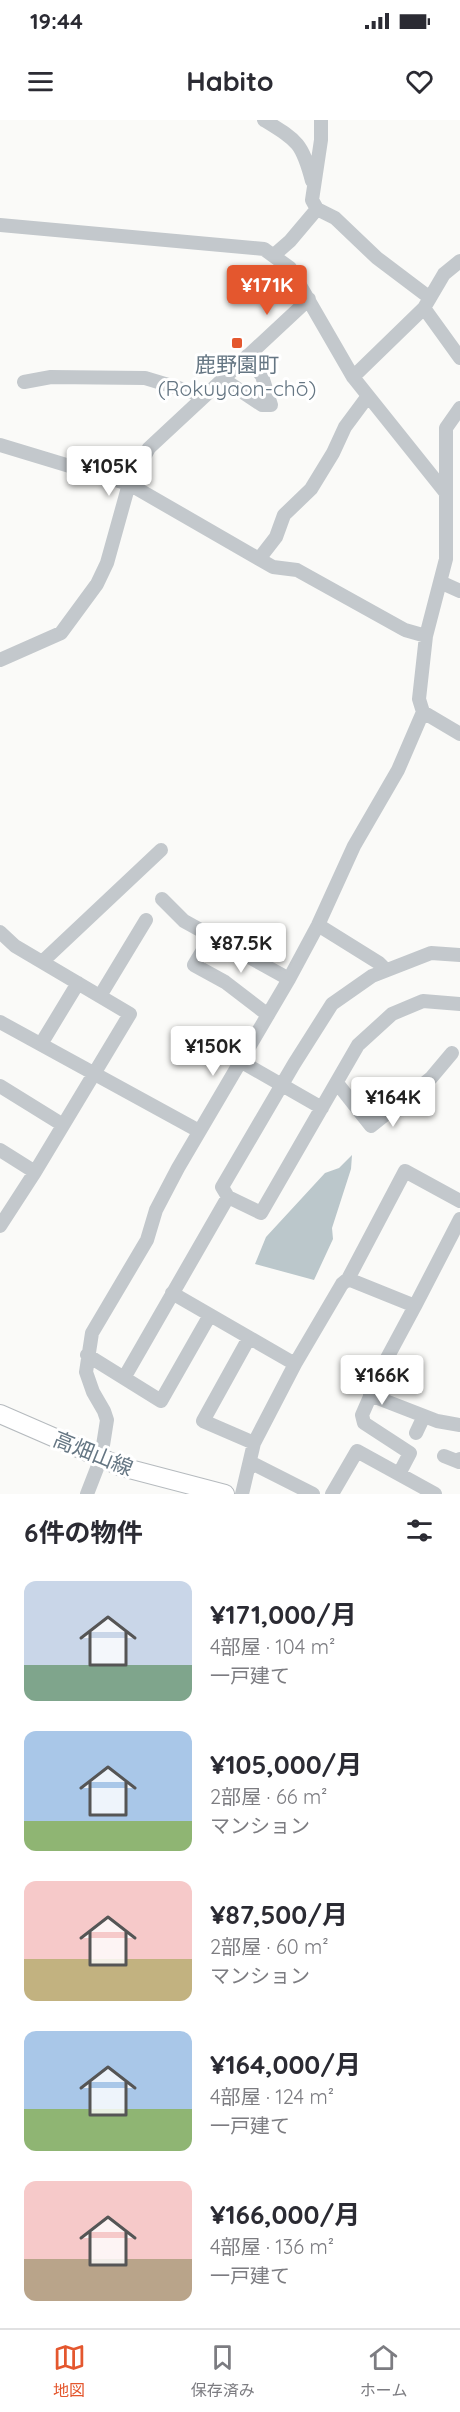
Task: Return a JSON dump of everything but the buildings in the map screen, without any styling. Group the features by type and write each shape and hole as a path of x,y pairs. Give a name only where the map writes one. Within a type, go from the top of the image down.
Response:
{"main road":[{"name":"高畑山線","path":"0,1414 101,1458 142,1473 225,1494"}],"street":[{"path":"264,120 295,139 305,154 314,186"},
{"path":"321,120 321,140 312,200 317,209 335,218 427,303 460,358"},
{"path":"274,255 290,241 317,209"},
{"path":"0,225 264,249 290,268 353,377 445,492"},
{"path":"353,377 427,303 444,274 460,261"},
{"path":"0,660 61,633 98,584 107,563 129,484 149,448 309,299"},
{"path":"224,379 262,405 271,405 262,376 247,356"},
{"path":"24,382 51,377 145,378 205,396"},
{"path":"259,559 276,537 284,515 310,489 333,453 345,427 368,396"},
{"path":"89,1493 101,1458 107,1420 86,1372 92,1333 147,1240 156,1210 199,1131 289,979 318,925 354,846 398,770 423,712 419,699 426,636 446,559 446,428 460,408"},
{"path":"0,445 129,484 273,567 297,570 405,630 426,636"},
{"path":"440,582 460,591"},
{"path":"423,712 460,734"},
{"path":"42,962 161,850"},
{"path":"162,899 184,921 289,979"},
{"path":"100,996 146,920"},
{"path":"318,925 379,963 386,970"},
{"path":"0,932 15,946 130,1014 0,1226"},
{"path":"211,937 194,965 225,982 268,1015"},
{"path":"460,956 431,953 386,970 372,976 333,1004 282,1085 222,1188 228,1197 261,1213 358,1045 392,1014 423,1001 460,1004"},
{"path":"41,1044 78,983"},
{"path":"0,1022 199,1131"},
{"path":"337,1083 371,1126 431,1078 452,1053"},
{"path":"240,1061 322,1108"},
{"path":"0,1086 63,1125"},
{"path":"0,1150 35,1172"},
{"path":"242,1494 254,1443 295,1364 342,1284 348,1279 405,1171 460,1201"},
{"path":"124,1378 228,1197"},
{"path":"399,1474 410,1453 364,1423 362,1414 369,1395 460,1219"},
{"path":"348,1279 415,1306"},
{"path":"172,1293 295,1364"},
{"path":"87,1355 162,1401 210,1316"},
{"path":"249,1338 203,1421 254,1443"},
{"path":"369,1395 424,1416 460,1425"},
{"path":"416,1433 424,1416"},
{"path":"332,1494 357,1451 435,1494"},
{"path":"444,1456 459,1462 460,1459"},
{"path":"250,1462 313,1494"}],"shaded area":[{"path":"352,1155 351,1169 332,1228 333,1239 314,1280 255,1264 266,1237 325,1173 339,1168"}],"place":[{"name":"鹿野園町 (Rokuyaon-chō)","path":"237,343"}]}
